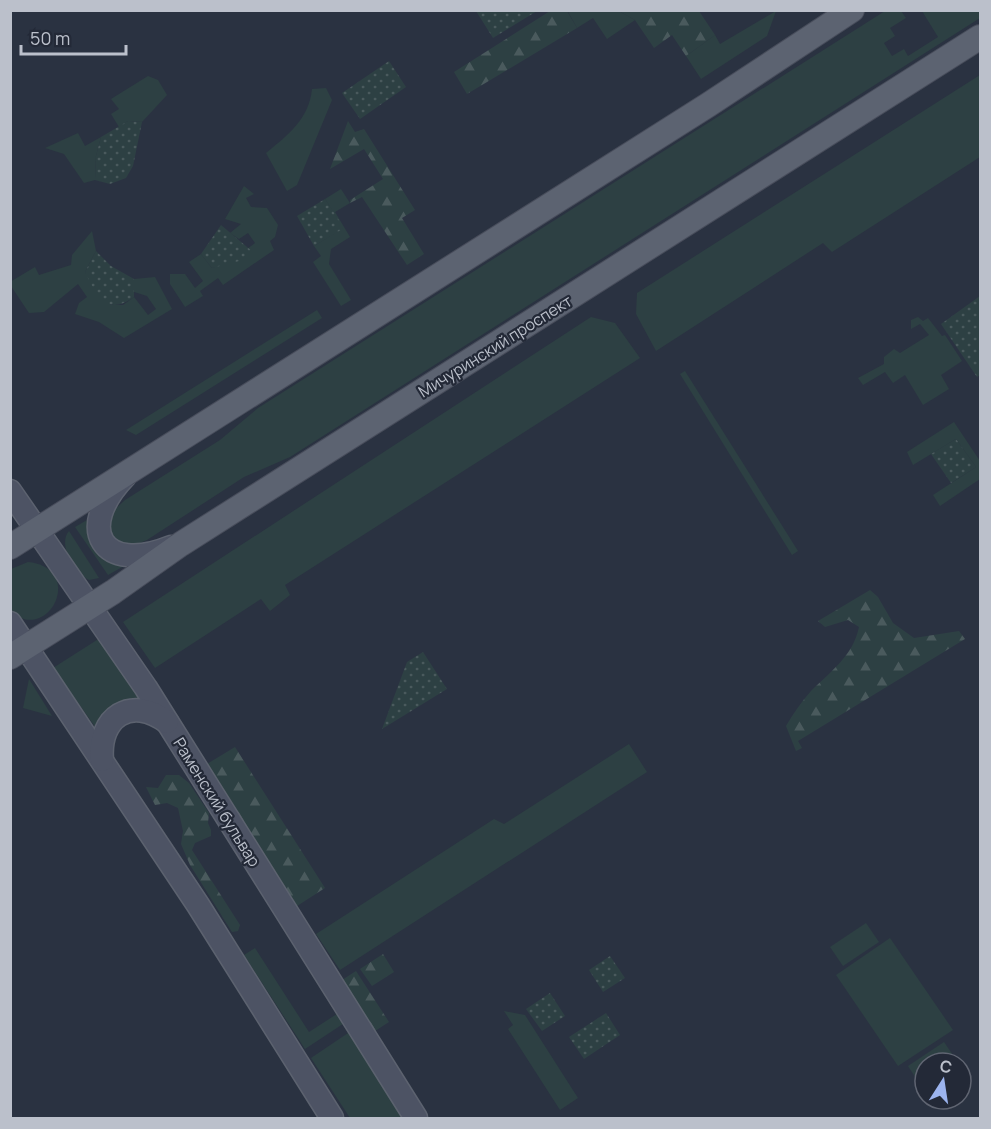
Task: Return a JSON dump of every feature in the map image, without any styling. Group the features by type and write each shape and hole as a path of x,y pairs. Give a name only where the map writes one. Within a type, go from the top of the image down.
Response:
{"main road":[{"path":"10,547 852,10"},
{"name":"Мичуринский проспект","path":"19,652 90,607 181,544 981,37"}],"street":[{"path":"128,473 116,486 102,508 98,532 102,541 110,551 122,555 143,556 181,544"},
{"name":"Раменский бульвар","path":"10,491 39,529 166,722 416,1119"},
{"path":"10,623 19,652 102,760 291,1051 332,1119"},
{"path":"102,760 103,739 107,728 123,712 143,710 166,722"}],"green space":[{"path":"567,10 619,11 635,20 607,39 593,18 577,28"},
{"path":"476,11 537,11 493,38"},
{"path":"550,11 567,11 577,28 467,94 454,72"},
{"path":"619,11 699,11 715,35 686,56 672,35 654,48 635,20"},
{"path":"776,11 767,36 701,79 686,56 715,35 720,44"},
{"path":"885,11 901,11 906,18 890,28 895,36 884,43 892,56 904,49 908,56 938,37 922,11 980,11 980,18 290,457 244,477 147,540 135,545 115,544 107,517 125,500 220,440 258,408"},
{"path":"389,61 406,87 360,119 342,93"},
{"path":"980,75 980,157 832,252 823,243 656,351 636,314 637,293"},
{"path":"148,76 158,80 167,95 142,122 128,121 119,127 111,114 119,109 111,99"},
{"path":"326,88 332,100 297,185 287,191 266,153 302,118 312,89"},
{"path":"128,121 142,122 133,166 126,178 110,184 95,180 96,156 101,137"},
{"path":"348,121 355,132 364,129 415,210 402,218 424,254 407,265 362,197 350,203 350,200 383,179 364,149 330,169"},
{"path":"78,133 85,146 101,137 96,156 95,180 84,183 64,154 45,148"},
{"path":"244,186 254,194 246,198 251,207 267,208 278,225 275,237 270,241 274,250 223,285 218,278 200,291 203,296 185,307 170,284 170,274 185,274 195,288 203,281 189,262 201,254 212,268 252,252 247,249 255,243 248,233 239,239 230,233 241,224 225,219"},
{"path":"341,189 350,203 335,212 350,237 331,249 329,264 351,300 341,306 313,262 321,256 314,246 343,228 325,199"},
{"path":"325,199 344,228 314,246 297,216"},
{"path":"221,225 253,252 247,259 212,268 201,254"},
{"path":"92,231 96,251 85,272 111,305 123,305 134,297 148,315 156,309 147,296 134,292 134,279 155,277 172,309 124,338 99,322 75,314 79,303 87,297 78,284 44,312 29,313 10,282 35,267 39,275 71,265 72,255"},
{"path":"96,251 111,266 134,279 134,297 116,305 109,304 98,296 85,272"},
{"path":"980,296 980,375 977,377 941,324"},
{"path":"317,310 322,318 136,435 126,430"},
{"path":"591,317 615,323 640,358 285,585 290,595 270,611 261,599 155,668 123,622"},
{"path":"918,317 923,321 928,318 942,336 945,335 962,361 941,375 949,389 923,405 905,375 893,383 885,372 863,385 858,378 884,364 884,357 894,349 900,353 929,335 920,324 911,329 911,320"},
{"path":"685,371 798,551 792,555 680,374"},
{"path":"954,422 980,461 980,479 940,506 933,495 976,467 956,439 913,465 907,452"},
{"path":"956,439 976,467 951,483 931,454"},
{"path":"94,516 95,549 106,560 124,566 108,575 75,527"},
{"path":"69,531 99,578 89,580 73,565 65,544"},
{"path":"28,562 45,567 55,577 58,589 55,601 48,612 38,619 25,619 11,612 11,569"},
{"path":"870,590 878,597 893,623 914,638 959,631 965,639 798,741 802,748 796,751 786,726 807,695 846,655 859,627 848,620 825,627 818,621"},
{"path":"100,638 143,705 121,706 108,710 98,720 96,728 53,668"},
{"path":"423,652 447,689 382,729 407,662"},
{"path":"29,679 52,716 23,708"},
{"path":"629,744 647,772 340,970 316,934 494,819 504,824"},
{"path":"235,747 325,888 297,906 207,764"},
{"path":"166,775 179,775 189,783 209,813 208,823 211,836 195,843 192,850 240,925 238,931 232,932 190,865 181,844 183,831 178,808 167,803 155,805 146,787 158,788"},
{"path":"866,923 879,942 843,966 830,947"},
{"path":"890,938 953,1030 921,1051 913,1051 913,1056 898,1066 836,975"},
{"path":"255,948 309,1032 343,1010 349,1020 305,1049 244,955"},
{"path":"383,954 394,972 372,986 360,969"},
{"path":"610,956 625,978 603,992 589,970"},
{"path":"356,971 389,1022 375,1031 342,980"},
{"path":"550,993 565,1016 542,1031 526,1009"},
{"path":"504,1011 525,1015 578,1098 560,1110 508,1029 513,1025"},
{"path":"606,1013 620,1035 584,1059 569,1037"},
{"path":"354,1029 410,1118 350,1118 311,1058"},
{"path":"944,1042 950,1051 930,1051"},
{"path":"913,1063 913,1074 908,1066"}]}
